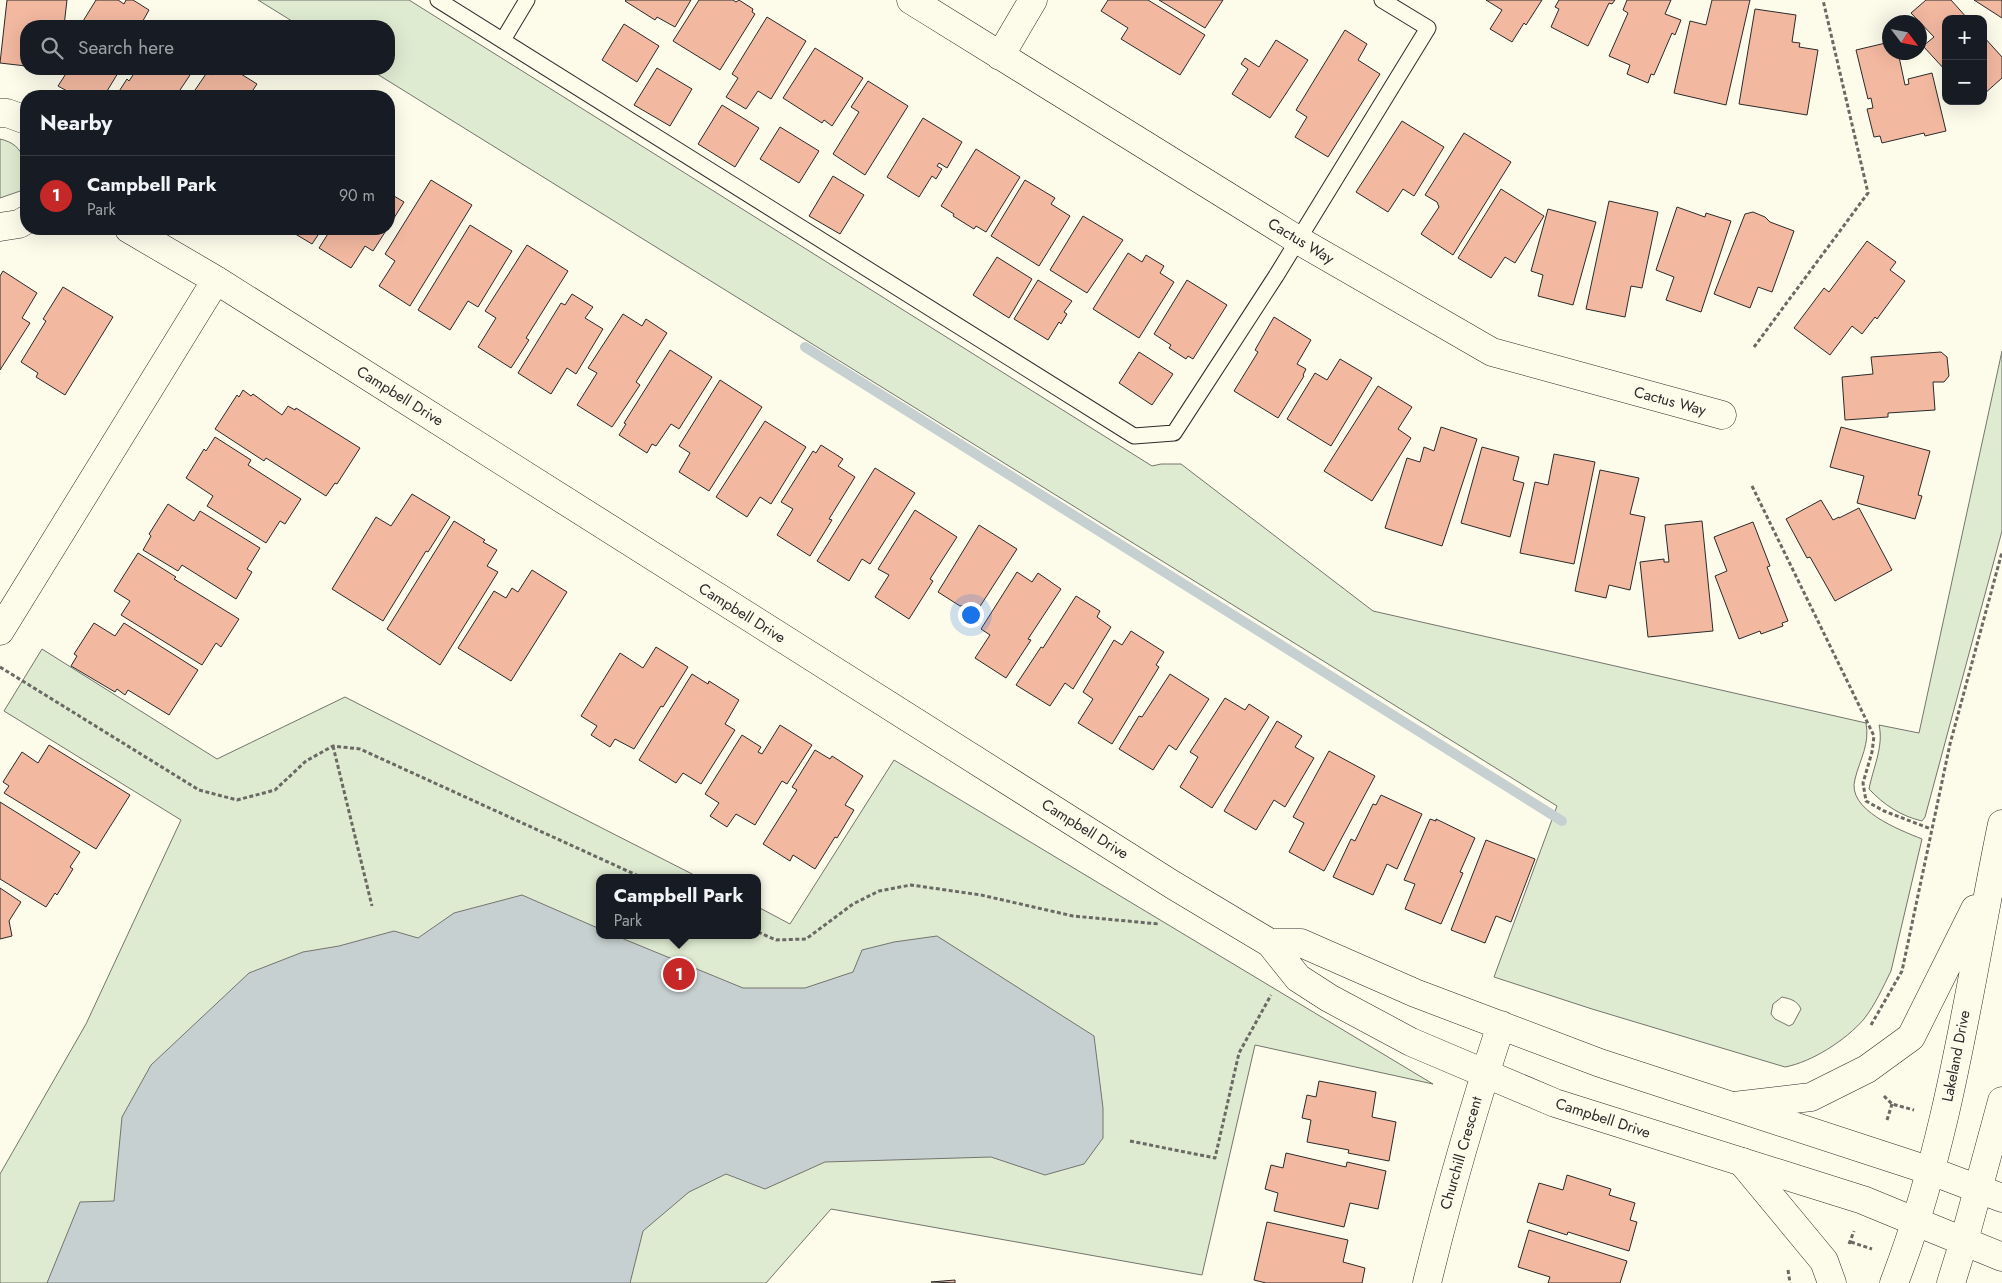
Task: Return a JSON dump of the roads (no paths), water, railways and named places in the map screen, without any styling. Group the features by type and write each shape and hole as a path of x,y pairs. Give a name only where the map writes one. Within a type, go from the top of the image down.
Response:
{"street":[{"name":"Cactus Way","path":"911,0 1298,240 1492,352 1722,415"},
{"path":"1000,56 1033,0"},
{"path":"0,114 7,113 20,118"},
{"path":"0,227 20,223"},
{"name":"Campbell Drive","path":"139,235 216,280 1173,885 1270,943 1298,978 1329,998 1412,1042 1555,1103 1863,1200 2002,1257"},
{"path":"0,631 216,280"},
{"name":"Lakeland Drive","path":"1894,1283 1931,1171 1944,1120 2002,824"},
{"path":"1734,1106 1811,1097 1867,1070 1911,1037 1990,879"},
{"path":"1270,943 1300,943 1415,993 1600,1062 1931,1171 1990,1194"},
{"name":"Churchill Crescent","path":"1427,1283 1442,1220 1484,1074 1501,1025"},
{"path":"1951,1283 1964,1241 1990,1194 2002,1101"},
{"path":"1742,1162 1824,1261 1832,1283"}],"lane":[{"path":"438,0 1134,436 1174,433 1298,240 1428,28 1382,0"},
{"path":"503,40 527,0"}],"waterway":[{"path":"805,347 1562,821"}],"place":[{"name":"Campbell Park","path":"679,974"}]}
